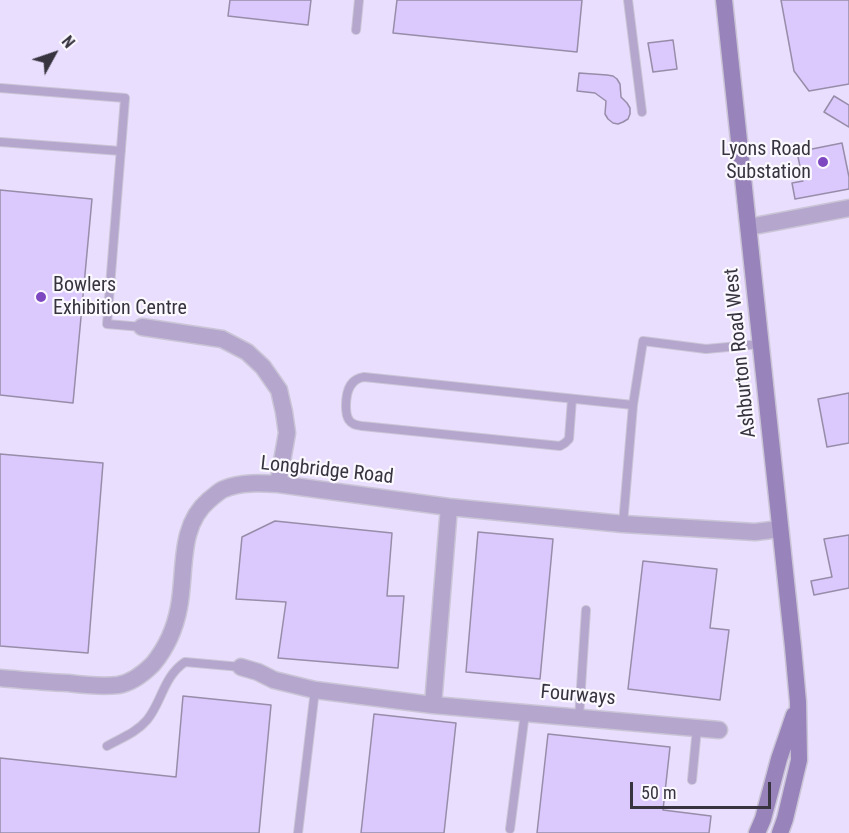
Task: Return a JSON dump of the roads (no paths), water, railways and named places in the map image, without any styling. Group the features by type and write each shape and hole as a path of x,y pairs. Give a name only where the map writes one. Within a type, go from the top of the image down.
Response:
{"main road":[{"name":"Ashburton Road West","path":"724,0 798,702 799,760 780,833"},
{"name":"Ashburton Road West","path":"757,833 798,702"}],"street":[{"path":"749,227 849,208"},
{"path":"142,327 222,339 247,352 263,367 279,390 284,412 286,433 278,484"},
{"name":"Longbridge Road","path":"0,678 86,685 119,685 135,679 149,668 172,635 179,607 186,539 194,519 206,502 222,489 231,487 256,483 278,484 449,507 622,525 755,532 780,529"},
{"path":"433,705 449,507"},
{"name":"Fourways","path":"241,667 274,680 315,690 433,705 719,729"}],"lane":[{"path":"356,30 359,0"},
{"path":"627,0 642,112"},
{"path":"0,88 125,98 107,324 142,327"},
{"path":"0,142 121,151"},
{"path":"622,525 633,405 643,341 706,349 761,344"},
{"path":"573,399 568,439 560,446 356,425 350,421 346,408 349,386 358,378 364,377 633,405"},
{"path":"579,718 586,610"},
{"path":"107,746 138,729 149,718 179,666 186,662 241,667"},
{"path":"298,833 315,690"},
{"path":"510,829 525,713"},
{"path":"692,780 697,728"}],"place":[{"name":"Lyons Road Substation","path":"823,162"},
{"name":"Bowlers Exhibition Centre","path":"41,297"}]}
